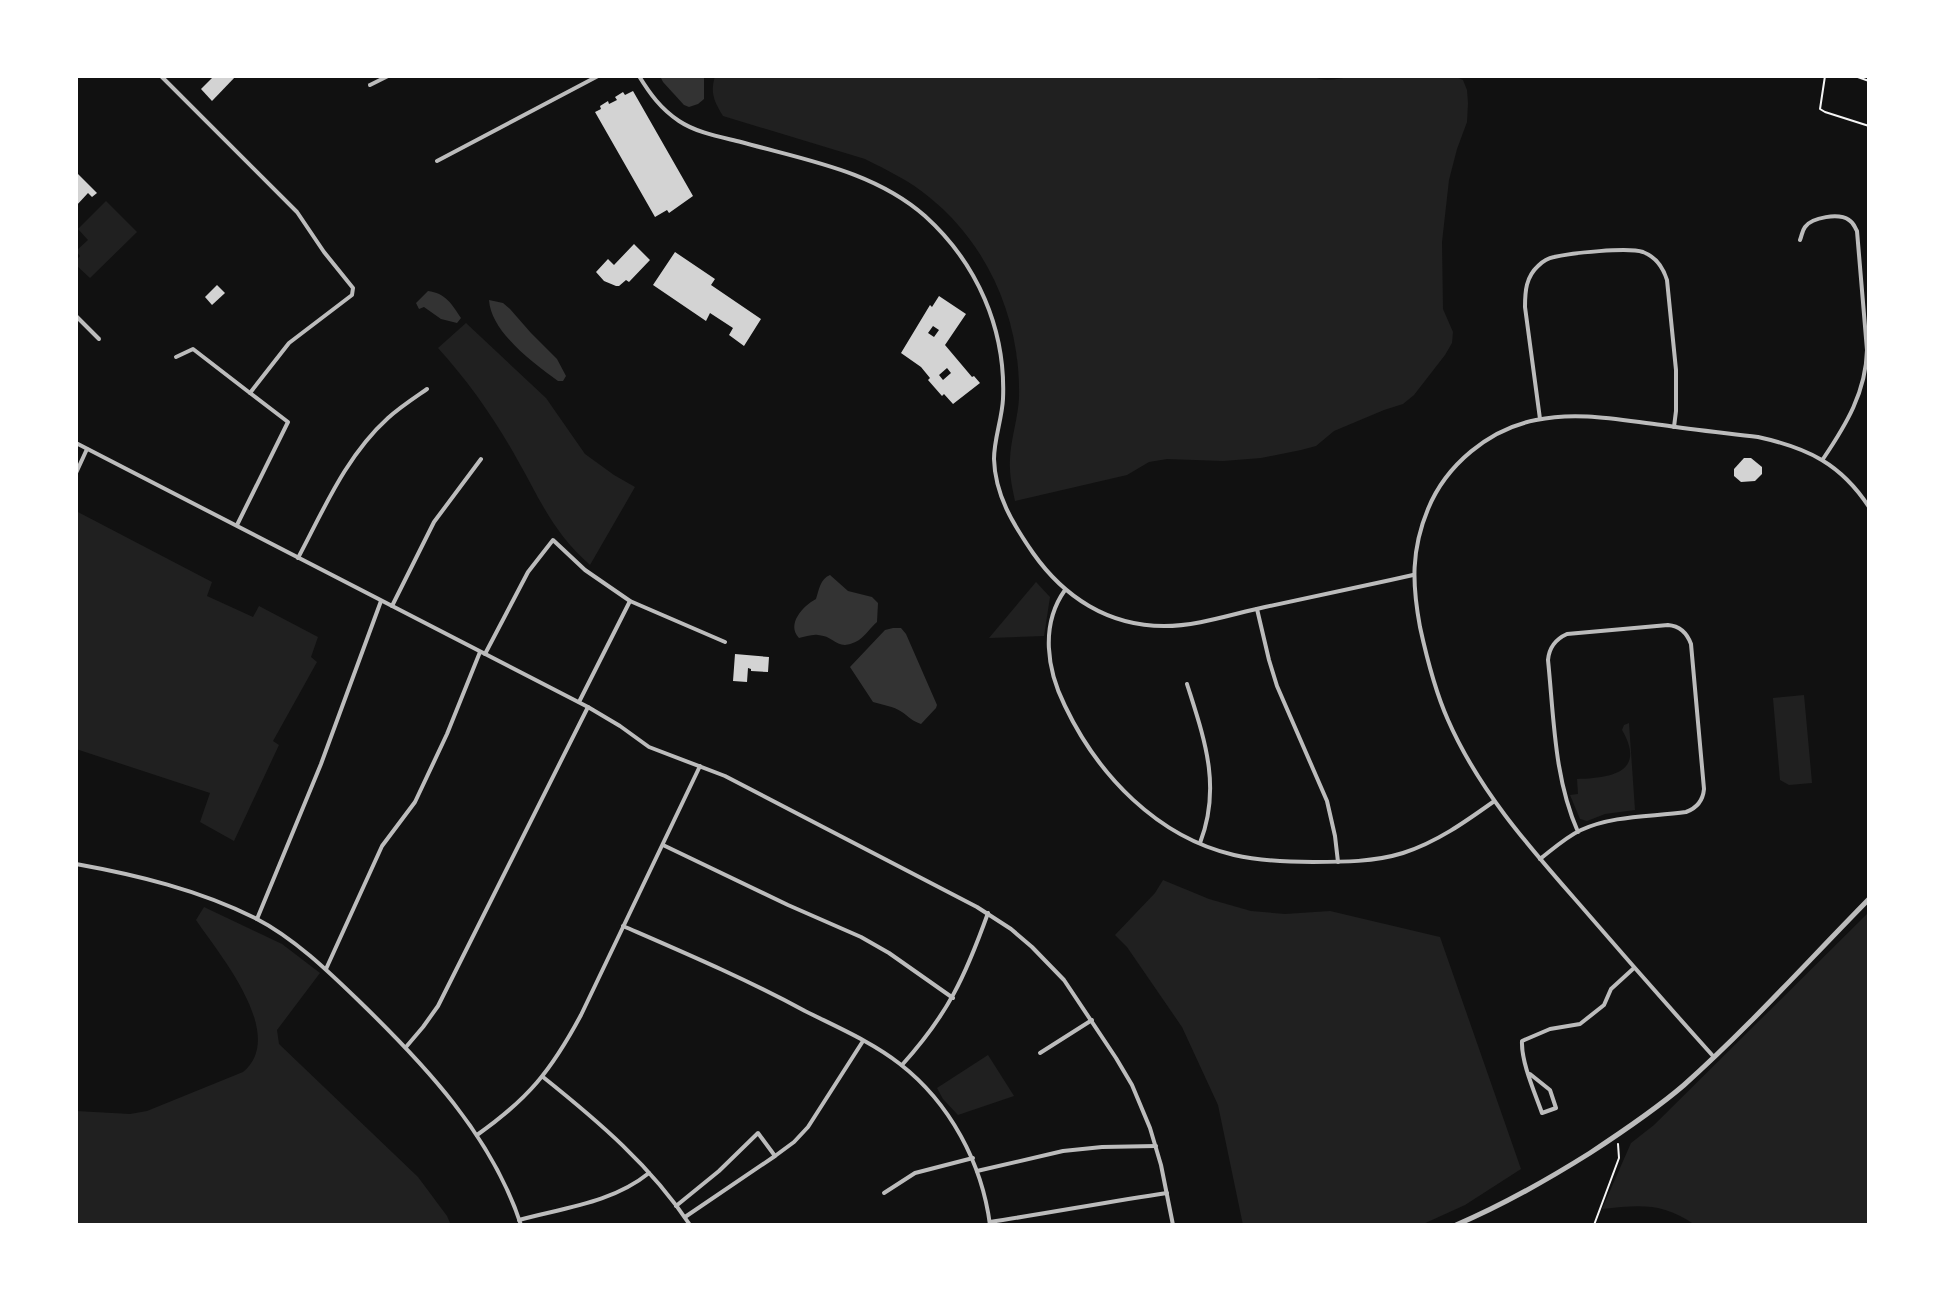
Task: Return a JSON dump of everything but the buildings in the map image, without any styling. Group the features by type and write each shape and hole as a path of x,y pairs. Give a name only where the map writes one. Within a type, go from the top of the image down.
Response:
{"street":[{"path":"161,76 297,212 353,288 352,295 289,343 250,393"},
{"path":"370,85 388,76"},
{"path":"437,161 598,76"},
{"path":"639,76 662,108 689,127 836,168 888,190 930,221 960,254 990,311 998,346 1003,397 994,455 1001,497 1043,568 1065,590 1097,611 1121,619 1165,626 1413,575"},
{"path":"1800,240 1803,229 1818,219 1847,219 1857,231 1866,369 1851,414 1823,460"},
{"path":"1540,419 1525,307 1529,277 1539,265 1553,257 1634,250 1656,260 1667,280 1676,370 1674,427"},
{"path":"76,316 99,339"},
{"path":"176,357 193,349 288,422 237,525"},
{"path":"298,558 337,483 364,443 387,419 427,389"},
{"path":"1713,1056 1540,859 1494,801 1448,722 1433,679 1417,611 1413,575 1423,519 1449,473 1472,450 1512,427 1540,419 1585,416 1758,437 1794,447 1823,460 1849,481 1869,507"},
{"path":"76,443 579,702 649,747 733,780 988,913 1011,929 1064,980 1132,1085 1156,1146 1173,1225"},
{"path":"76,473 87,449"},
{"path":"392,606 434,522 481,459"},
{"path":"326,970 382,846 415,802 483,653 528,572 553,540 600,582 630,601 725,642"},
{"path":"1065,590 1053,613 1049,643 1055,684 1067,711 1100,763 1127,795 1158,820 1200,843 1262,860 1357,862 1393,856 1416,848 1458,827 1494,801"},
{"path":"257,919 321,764 381,601"},
{"path":"579,702 630,601"},
{"path":"1257,609 1277,686 1327,801 1338,862"},
{"path":"1540,859 1578,832 1610,820 1686,812 1697,805 1702,797 1704,789 1691,644 1679,628 1668,625 1567,634 1559,638 1551,649 1548,660 1561,783 1578,832"},
{"path":"1187,684 1204,734 1210,769 1206,825 1200,843"},
{"path":"406,1047 438,1006 588,707"},
{"path":"476,1136 519,1102 543,1077 559,1054 581,1015 700,766"},
{"path":"663,845 861,937 953,998"},
{"path":"76,864 185,889 257,919 297,945 406,1047 449,1099 476,1136 520,1222 611,1196 631,1187 649,1173"},
{"path":"1456,1225 1529,1190 1672,1095 1869,899"},
{"path":"902,1065 953,998 988,913"},
{"path":"623,926 755,984 902,1065 934,1099 962,1137 973,1158 990,1223 1167,1193"},
{"path":"1530,1074 1550,1090 1556,1108 1542,1113 1522,1050 1522,1041 1550,1029 1580,1024 1604,1005 1612,988 1634,968"},
{"path":"1040,1053 1092,1020"},
{"path":"685,1217 800,1137 863,1041"},
{"path":"543,1077 616,1138 649,1173 690,1225"},
{"path":"676,1206 719,1171 758,1133 775,1156"},
{"path":"977,1171 1083,1148 1156,1146"},
{"path":"884,1193 915,1173 973,1158"}],"path":[{"path":"1825,76 1820,109 1869,126"},
{"path":"1855,76 1869,81"},
{"path":"1594,1225 1619,1158 1616,1135"}],"shaded area":[{"path":"1369,75 1454,76 1463,80 1468,103 1467,122 1449,180 1442,242 1443,309 1453,332 1452,343 1414,395 1403,404 1334,431 1316,446 1261,458 1149,462 1127,475 1015,501 1010,464 1019,398 1014,341 997,287 969,238 922,191 865,159 723,116 714,97 715,76 1312,76 1328,80"},
{"path":"660,76 704,76 704,99 689,107 684,105"},
{"path":"106,201 137,232 90,278 76,265 80,256 76,251 88,240 78,229"},
{"path":"428,291 439,294 451,304 461,318 457,323 441,319 424,307 419,309 416,303"},
{"path":"489,300 503,303 510,309 557,359 566,376 563,381 548,374 515,346 497,324"},
{"path":"466,323 546,398 585,454 635,487 590,565 557,528 490,415 438,348"},
{"path":"76,511 212,582 207,596 253,617 259,606 318,637 311,657 317,662 273,741 279,745 234,841 200,822 210,793 76,749"},
{"path":"830,575 848,591 872,597 878,603 877,622 852,644 841,644 818,635 799,638 795,633 798,616 816,599 822,582"},
{"path":"1036,582 1050,597 1044,636 989,638"},
{"path":"901,628 906,634 937,705 921,724 895,708 873,702 850,667 885,630"},
{"path":"1804,695 1812,783 1789,785 1780,780 1773,698"},
{"path":"1629,723 1635,810 1605,814 1587,821 1580,819 1570,795 1578,794 1577,779 1612,774 1627,764 1629,744 1622,730"},
{"path":"1163,880 1209,899 1251,911 1285,914 1330,911 1440,937 1521,1169 1465,1205 1421,1225 1243,1225 1218,1105 1182,1027 1127,947 1115,935 1155,893"},
{"path":"204,907 282,944 320,973 277,1030 279,1044 418,1177 451,1225 76,1225 76,1111 130,1114 147,1111 243,1072 255,1056 258,1037 245,995 196,920"},
{"path":"1869,912 1869,1225 1695,1225 1672,1212 1650,1207 1602,1209 1631,1143 1654,1125"},
{"path":"988,1055 1014,1096 958,1115 937,1088"}]}
